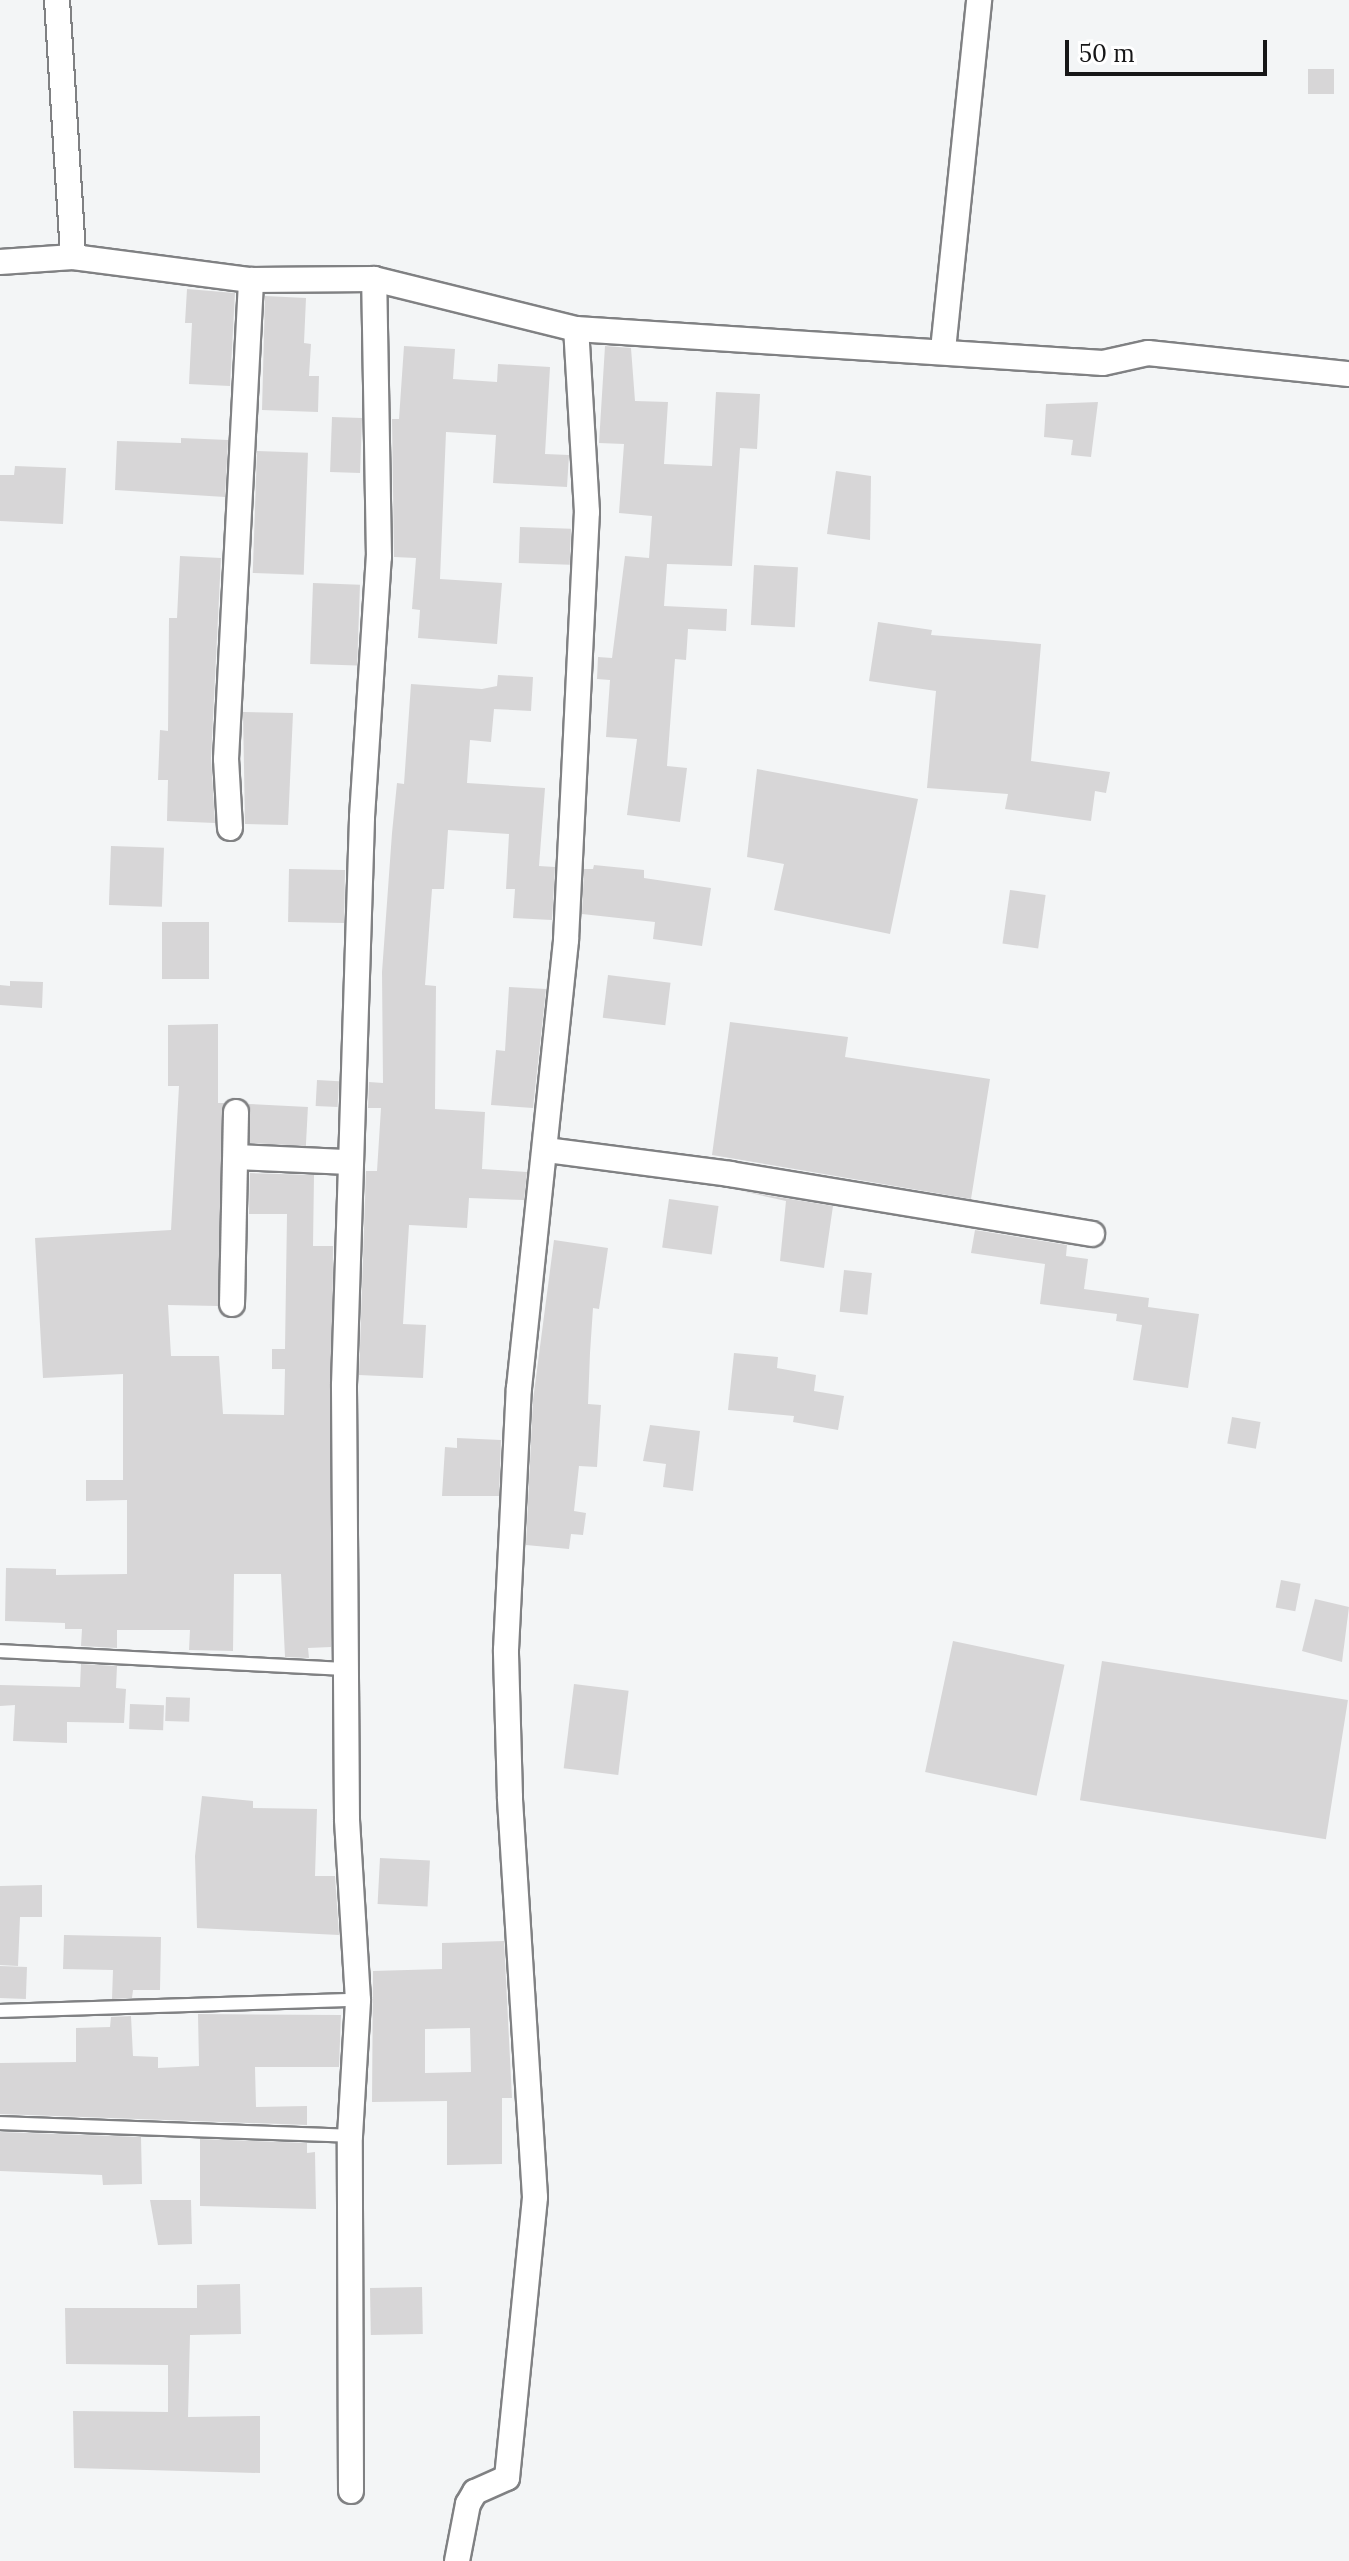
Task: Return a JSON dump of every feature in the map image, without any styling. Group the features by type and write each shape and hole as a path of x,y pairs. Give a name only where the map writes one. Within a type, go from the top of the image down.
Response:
{"street":[{"path":"57,0 73,257"},
{"path":"943,350 979,0"},
{"path":"0,262 73,257 251,280 374,279 576,329 943,350 1103,363 1148,353 1349,374"},
{"path":"351,2491 350,2136 358,2000 344,1669 349,1162 379,557 374,279"},
{"path":"230,828 226,759 251,280"},
{"path":"457,2561 468,2504 475,2492 507,2478 535,2197 513,1856 506,1650 519,1388 566,940 587,512 576,329"},
{"path":"232,1304 236,1112"},
{"path":"546,1150 730,1174 1092,1234"},
{"path":"237,1157 349,1162"}],"lane":[{"path":"0,1651 344,1669"},
{"path":"0,2011 144,2011 358,2000"},
{"path":"0,2123 350,2136"}],"building":[{"path":"1308,69 1334,69 1334,94 1308,94"},
{"path":"187,289 235,293 230,386 189,384 192,323 185,323"},
{"path":"265,296 306,298 304,343 311,344 309,376 319,376 318,412 262,410"},
{"path":"404,346 455,349 453,379 497,382 498,364 550,367 545,454 569,455 567,487 493,483 496,435 446,432 440,579 502,583 497,644 418,638 420,610 412,609 416,558 394,557 392,419 399,419"},
{"path":"605,346 631,348 635,401 668,402 664,464 712,466 716,392 760,394 757,449 740,448 732,566 667,564 664,606 727,609 726,631 688,629 686,660 675,659 667,766 687,768 680,822 627,815 637,739 606,737 610,680 597,679 598,657 612,658 625,556 649,558 652,516 619,513 624,444 599,443"},
{"path":"1098,402 1091,457 1071,455 1073,440 1044,437 1046,404"},
{"path":"332,417 362,418 360,473 330,472"},
{"path":"181,438 228,440 225,497 115,490 117,441 181,443"},
{"path":"257,451 308,453 304,575 253,573"},
{"path":"15,466 66,468 63,524 0,521 0,475 14,475"},
{"path":"836,471 871,476 870,540 827,534"},
{"path":"520,527 571,529 570,565 519,563"},
{"path":"180,556 221,558 211,758 215,823 167,821 168,780 158,780 160,730 168,731 169,618 177,618"},
{"path":"754,565 798,567 795,627 751,625"},
{"path":"313,583 360,585 357,666 310,664"},
{"path":"878,622 932,630 931,635 1041,644 1031,761 1110,772 1106,793 1095,791 1091,821 1005,809 1008,794 927,788 936,691 869,681"},
{"path":"498,675 533,677 531,711 494,709 491,742 470,740 467,783 545,788 539,866 555,867 552,920 513,918 515,889 506,889 509,834 448,830 444,889 432,889 425,985 436,986 435,1109 485,1112 482,1169 527,1172 524,1200 469,1198 467,1228 409,1225 403,1324 426,1325 423,1378 359,1375 366,1171 377,1171 381,1108 368,1108 369,1082 383,1083 382,972 397,783 404,784 411,684 482,689 497,686"},
{"path":"243,712 293,713 288,825 245,824"},
{"path":"757,769 918,799 890,934 774,910 784,864 747,857"},
{"path":"111,846 164,848 162,907 109,905"},
{"path":"594,865 644,870 644,878 711,888 702,946 653,939 655,922 582,914 584,869 593,869"},
{"path":"289,869 345,870 344,923 288,922"},
{"path":"1010,890 1046,895 1038,948 1002,943"},
{"path":"162,922 209,922 209,979 162,979"},
{"path":"608,975 671,983 665,1025 603,1018"},
{"path":"10,981 43,982 42,1008 0,1005 0,985 10,986"},
{"path":"509,987 546,989 533,1108 491,1105 496,1050 505,1051"},
{"path":"730,1022 848,1037 845,1057 990,1079 971,1199 712,1155"},
{"path":"218,1024 218,1103 224,1103 218,1306 168,1305 171,1356 219,1356 223,1414 284,1415 285,1369 272,1369 272,1349 285,1349 287,1214 249,1214 250,1173 314,1175 313,1246 333,1246 331,1647 308,1648 309,1658 285,1657 281,1574 234,1574 233,1651 189,1650 190,1630 117,1630 117,1648 81,1646 82,1629 65,1629 65,1623 5,1621 6,1568 56,1569 56,1575 127,1574 127,1500 86,1501 86,1480 123,1480 123,1374 43,1378 35,1238 171,1230 179,1086 168,1086 168,1025"},
{"path":"317,1080 339,1081 338,1107 316,1106"},
{"path":"249,1104 308,1107 306,1146 247,1143"},
{"path":"741,1191 833,1206 824,1268 780,1261 786,1201"},
{"path":"669,1199 719,1206 712,1254 662,1248"},
{"path":"975,1230 1067,1245 1066,1256 1088,1259 1084,1289 1149,1298 1148,1307 1199,1314 1188,1388 1133,1380 1142,1325 1116,1321 1117,1314 1040,1304 1045,1264 971,1253"},
{"path":"554,1240 608,1248 599,1309 593,1308 590,1353 588,1404 601,1405 597,1467 579,1466 574,1511 586,1513 583,1535 571,1534 569,1549 526,1545 533,1400"},
{"path":"844,1270 872,1273 867,1315 840,1312"},
{"path":"734,1353 778,1357 777,1368 816,1375 814,1391 844,1396 838,1430 793,1422 794,1416 728,1410"},
{"path":"1232,1417 1261,1422 1256,1449 1227,1444"},
{"path":"650,1425 700,1431 693,1491 663,1487 666,1464 643,1461"},
{"path":"457,1438 501,1440 499,1496 442,1496 445,1447 457,1448"},
{"path":"1281,1580 1301,1584 1295,1611 1276,1607"},
{"path":"1315,1599 1349,1607 1342,1662 1302,1651"},
{"path":"953,1641 1065,1665 1037,1796 925,1772"},
{"path":"1102,1661 1348,1700 1326,1839 1080,1800"},
{"path":"81,1664 117,1666 116,1688 126,1689 124,1723 67,1722 67,1743 13,1741 15,1705 0,1706 0,1685 80,1687"},
{"path":"574,1684 629,1691 618,1775 564,1768"},
{"path":"166,1697 190,1698 189,1722 165,1721"},
{"path":"130,1704 164,1705 163,1730 129,1729"},
{"path":"202,1796 253,1801 253,1808 317,1809 315,1876 335,1876 339,1935 197,1928 195,1856"},
{"path":"380,1858 430,1861 428,1907 378,1904"},
{"path":"42,1885 42,1917 20,1917 18,1966 0,1965 0,1886"},
{"path":"64,1935 161,1937 160,1990 133,1990 132,1998 112,1999 113,1970 63,1969"},
{"path":"504,1941 512,2098 502,2098 502,2164 447,2165 447,2101 372,2102 373,1971 442,1969 442,1943","holes":["470,2028 471,2072 425,2073 425,2029"]},
{"path":"0,1966 27,1967 26,1999 0,1998"},
{"path":"198,2014 341,2015 339,2067 255,2067 256,2107 307,2106 307,2125 0,2114 0,2063 76,2062 76,2028 110,2027 111,2017 131,2016 133,2056 158,2057 158,2068 199,2066"},
{"path":"0,2132 141,2137 142,2184 103,2185 102,2175 0,2171"},
{"path":"200,2139 307,2143 307,2153 315,2152 316,2209 200,2206"},
{"path":"150,2200 191,2200 192,2244 158,2245"},
{"path":"240,2284 241,2334 190,2335 188,2417 260,2416 260,2473 74,2468 73,2411 168,2412 168,2365 66,2364 65,2308 197,2308 197,2285"},
{"path":"422,2287 423,2334 371,2335 370,2288"}]}
